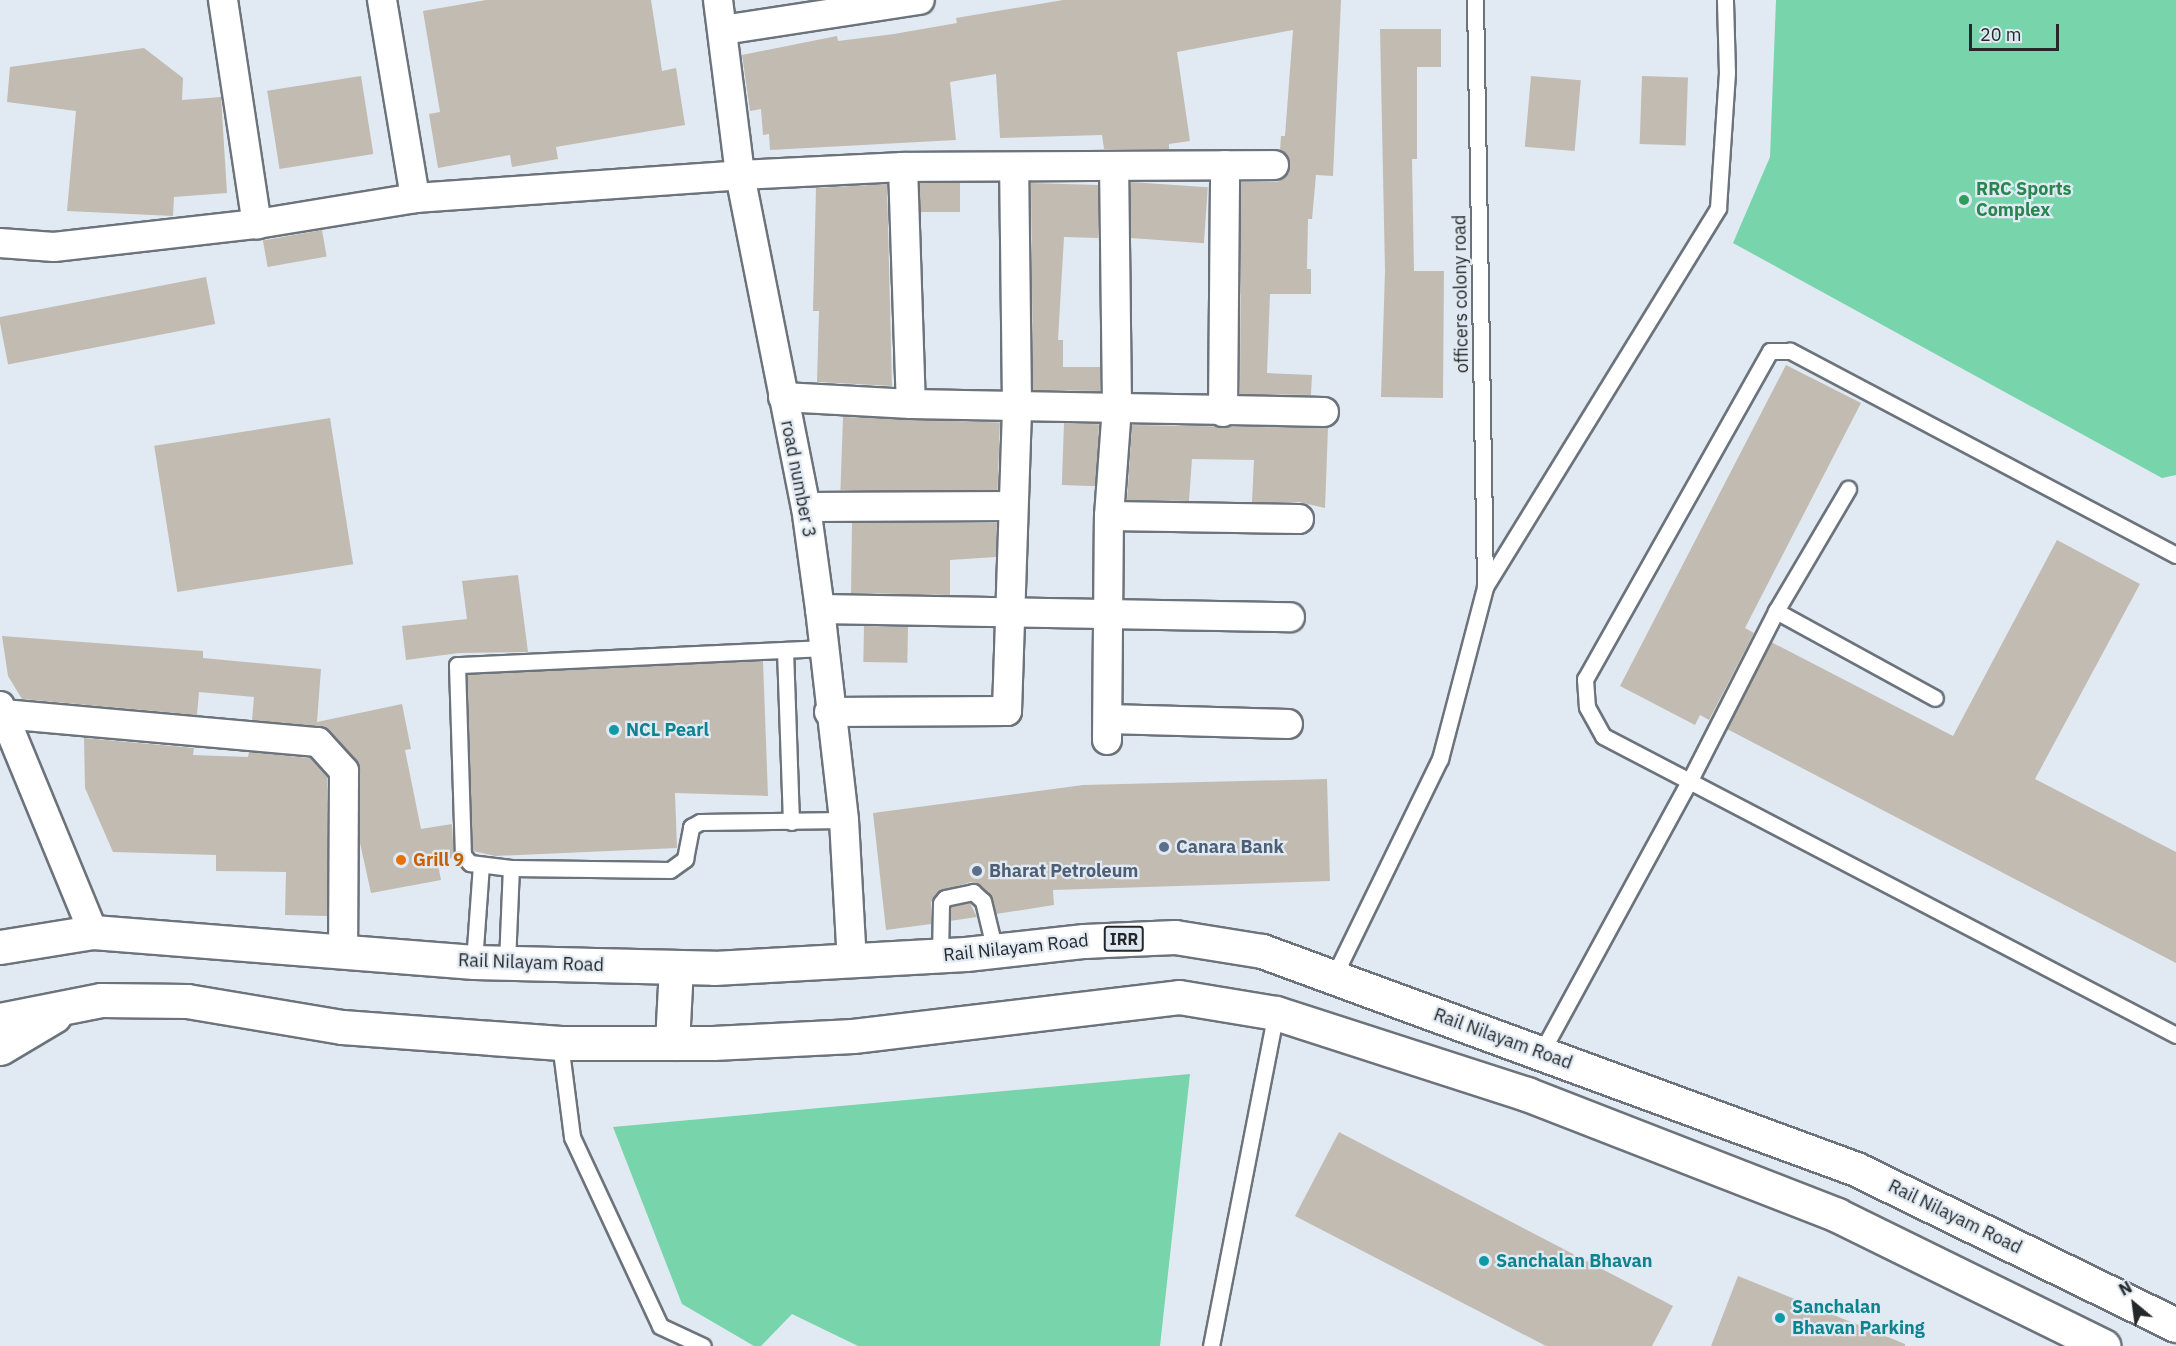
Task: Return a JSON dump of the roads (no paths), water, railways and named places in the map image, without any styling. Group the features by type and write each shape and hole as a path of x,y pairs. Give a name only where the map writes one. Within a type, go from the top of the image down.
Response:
{"main road":[{"name":"Rail Nilayam Road","path":"0,947 93,932 343,954 474,962 676,967 852,962 940,956 1084,941 1175,937 1262,951 1856,1169 2176,1325"},
{"path":"672,1043 676,967"},
{"path":"0,1020 101,1000 187,1001 342,1027 560,1043 672,1043 853,1036 1179,998 1276,1013 1527,1094 1837,1215 2103,1346"},
{"path":"0,1048 70,1005"}],"street":[{"path":"223,0 257,224"},
{"path":"382,0 415,198"},
{"name":"road number 3","path":"718,0 740,176 806,507 820,609 829,712 844,820 852,962"},
{"path":"723,30 920,0"},
{"path":"1223,412 1225,165"},
{"path":"0,243 54,247 257,224 415,198 740,176 903,167 1274,165"},
{"path":"903,167 911,404"},
{"path":"829,712 1007,711 1017,404 1014,167"},
{"path":"1114,167 1116,406 1109,516 1111,615 1107,729 1288,724"},
{"path":"783,397 911,404 1017,404 1116,406 1223,412 1324,412"},
{"path":"806,507 1012,506"},
{"path":"1109,516 1299,519"},
{"path":"820,609 1290,617"},
{"path":"93,932 1,710 318,742 344,771 343,954"}],"lane":[{"name":"officers colony road","path":"1475,0 1485,587"},
{"path":"1334,976 1440,759 1485,587 1718,208 1727,73 1725,0"},
{"path":"2176,555 1790,351 1770,351 1585,679 1587,707 1603,736 2176,1035"},
{"path":"1541,1053 1689,782 1776,610 1848,489"},
{"path":"1776,610 1935,699"},
{"path":"823,648 457,665 463,855 470,863 511,868 670,870 685,859 691,827 700,822 844,820"},
{"path":"785,650 791,822"},
{"path":"474,962 481,865"},
{"path":"507,962 511,868"},
{"path":"940,956 941,903 945,898 973,892 983,901 995,951"},
{"path":"1211,1346 1276,1013"},
{"path":"560,1043 572,1137 660,1326 703,1346"}],"place":[{"name":"RRC Sports Complex","path":"1964,200"},
{"name":"NCL Pearl","path":"614,730"},
{"name":"Canara Bank","path":"1164,847"},
{"name":"Grill 9","path":"401,860"},
{"name":"Bharat Petroleum","path":"977,871"},
{"name":"Sanchalan Bhavan","path":"1484,1261"},
{"name":"Sanchalan Bhavan Parking","path":"1780,1318"}]}
